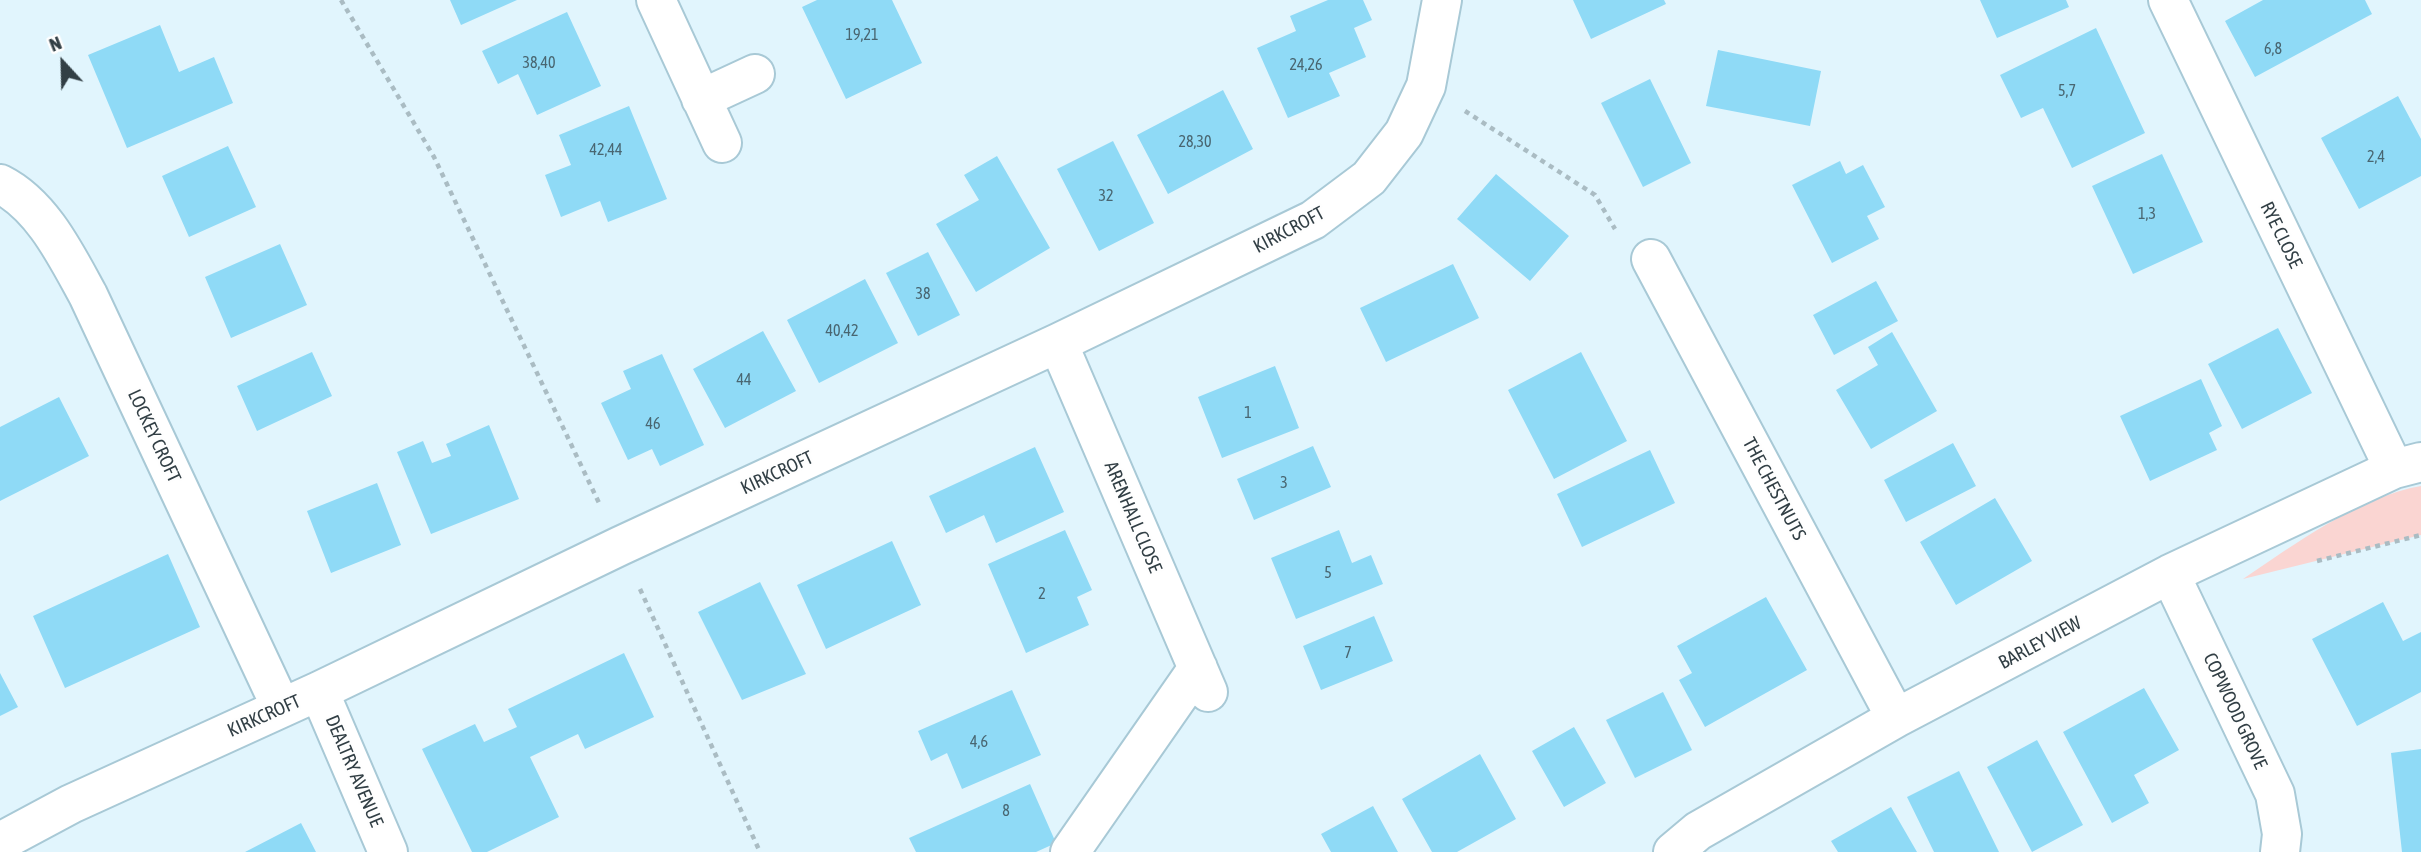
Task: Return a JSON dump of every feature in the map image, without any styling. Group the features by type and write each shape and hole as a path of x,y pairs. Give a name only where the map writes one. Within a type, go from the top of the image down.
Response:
{"street":[{"path":"656,0 722,143"},
{"name":"KIRKCROFT","path":"0,842 71,804 319,691 620,546 1058,343 1313,220 1369,178 1404,134 1426,86 1442,0"},
{"name":"RYE CLOSE","path":"2168,0 2407,466"},
{"path":"701,99 755,74"},
{"name":"LOCKEY CROFT","path":"0,184 13,190 54,234 88,295 281,707"},
{"name":"THE CHESTNUTS","path":"1651,260 1896,718"},
{"name":"ARENHALL CLOSE","path":"1058,343 1203,679 1070,852"},
{"name":"BARLEY VIEW","path":"1672,852 1698,831 1896,718 2170,574 2407,466"},
{"name":"COPWOOD GROVE","path":"2170,574 2275,794 2282,834 2280,852"},
{"name":"DEALTRY AVENUE","path":"319,691 388,852"}],"path":[{"path":"341,0 434,157 620,546 760,852"},
{"path":"1426,86 1595,195 1625,248 1651,260"}],"shaded area":[{"path":"2421,486 2421,535 2243,579 2305,537 2351,511 2398,491"}],"building":[{"path":"450,0 517,0 461,25"},
{"path":"817,0 892,0 922,63 846,99 802,7"},
{"path":"1328,0 1363,0 1372,20 1354,28 1366,57 1329,73 1340,96 1288,118 1257,48 1296,31 1290,16"},
{"path":"1573,0 1664,0 1666,4 1591,39"},
{"path":"1980,0 2066,0 2069,7 1997,38"},
{"path":"2263,0 2365,0 2372,14 2255,77 2225,21"},
{"path":"567,12 601,86 537,115 518,74 498,84 482,51"},
{"path":"160,25 179,72 214,57 233,103 127,148 88,55"},
{"path":"2096,28 2145,133 2072,168 2043,108 2021,118 2000,75"},
{"path":"1718,50 1821,71 1810,126 1706,106"},
{"path":"1650,79 1691,163 1643,187 1601,103"},
{"path":"1223,90 1253,149 1168,194 1137,135"},
{"path":"2398,96 2421,139 2421,176 2359,209 2321,138"},
{"path":"629,106 667,199 608,222 600,201 561,217 545,175 571,165 559,135"},
{"path":"1113,141 1154,223 1099,251 1057,169"},
{"path":"228,146 256,207 189,237 162,176"},
{"path":"2162,154 2203,242 2133,274 2092,186"},
{"path":"997,156 1050,248 976,292 936,224 979,200 964,175"},
{"path":"1840,161 1846,174 1863,165 1885,207 1867,216 1879,239 1832,263 1792,185"},
{"path":"1496,174 1569,236 1530,281 1457,219"},
{"path":"280,244 307,305 231,338 205,277"},
{"path":"928,252 960,315 918,336 886,273"},
{"path":"1453,264 1479,318 1386,362 1360,308"},
{"path":"865,279 898,343 819,383 787,320"},
{"path":"1876,281 1898,321 1834,355 1813,315"},
{"path":"2278,328 2312,393 2242,429 2208,364"},
{"path":"763,331 796,391 725,428 693,369"},
{"path":"1892,332 1937,411 1871,449 1836,390 1878,365 1868,347"},
{"path":"312,352 332,396 257,431 237,386"},
{"path":"1581,352 1627,441 1554,479 1508,390"},
{"path":"662,354 704,445 660,466 652,449 628,460 601,403 631,389 623,371"},
{"path":"1275,366 1299,428 1222,458 1198,397"},
{"path":"2201,379 2222,426 2209,433 2217,450 2150,481 2120,416"},
{"path":"59,397 89,456 0,501 0,427"},
{"path":"489,425 519,499 431,534 397,452 423,441 432,463 451,456 446,444"},
{"path":"1953,443 1976,486 1906,522 1884,480"},
{"path":"1313,446 1331,487 1254,520 1237,479"},
{"path":"1035,447 1064,512 996,543 984,515 946,533 929,496"},
{"path":"1650,450 1675,503 1582,547 1557,494"},
{"path":"377,483 401,545 331,573 307,511"},
{"path":"1995,498 2032,561 1956,605 1920,542"},
{"path":"1065,530 1092,590 1077,597 1089,625 1026,653 988,564"},
{"path":"1339,530 1352,563 1371,555 1383,584 1296,619 1271,558"},
{"path":"892,541 921,605 826,649 797,585"},
{"path":"168,554 200,627 65,688 33,616"},
{"path":"760,582 806,674 742,700 698,612"},
{"path":"1766,597 1807,670 1705,727 1679,680 1692,673 1677,646"},
{"path":"2383,602 2403,641 2421,632 2421,692 2357,726 2312,639"},
{"path":"1374,616 1393,661 1321,690 1303,646"},
{"path":"624,653 654,717 585,749 578,734 530,757 559,817 487,852 472,852 422,749 475,724 484,742 517,727 508,709"},
{"path":"0,673 18,707 0,716"},
{"path":"2144,688 2179,750 2134,775 2149,803 2112,823 2063,732"},
{"path":"1012,690 1041,755 962,789 947,753 931,761 918,731"},
{"path":"1663,692 1692,750 1635,778 1606,720"},
{"path":"1574,727 1606,783 1564,807 1532,751"},
{"path":"2037,740 2083,825 2032,852 1987,767"},
{"path":"2421,749 2421,852 2402,852 2391,753"},
{"path":"1480,754 1516,819 1457,852 1432,852 1402,799"},
{"path":"1959,771 1999,852 1934,852 1907,797"},
{"path":"1030,784 1056,843 1036,852 916,852 909,838"},
{"path":"1373,806 1398,852 1331,852 1321,834"},
{"path":"1891,807 1917,852 1838,852 1831,841"},
{"path":"301,823 316,852 245,852"}]}
